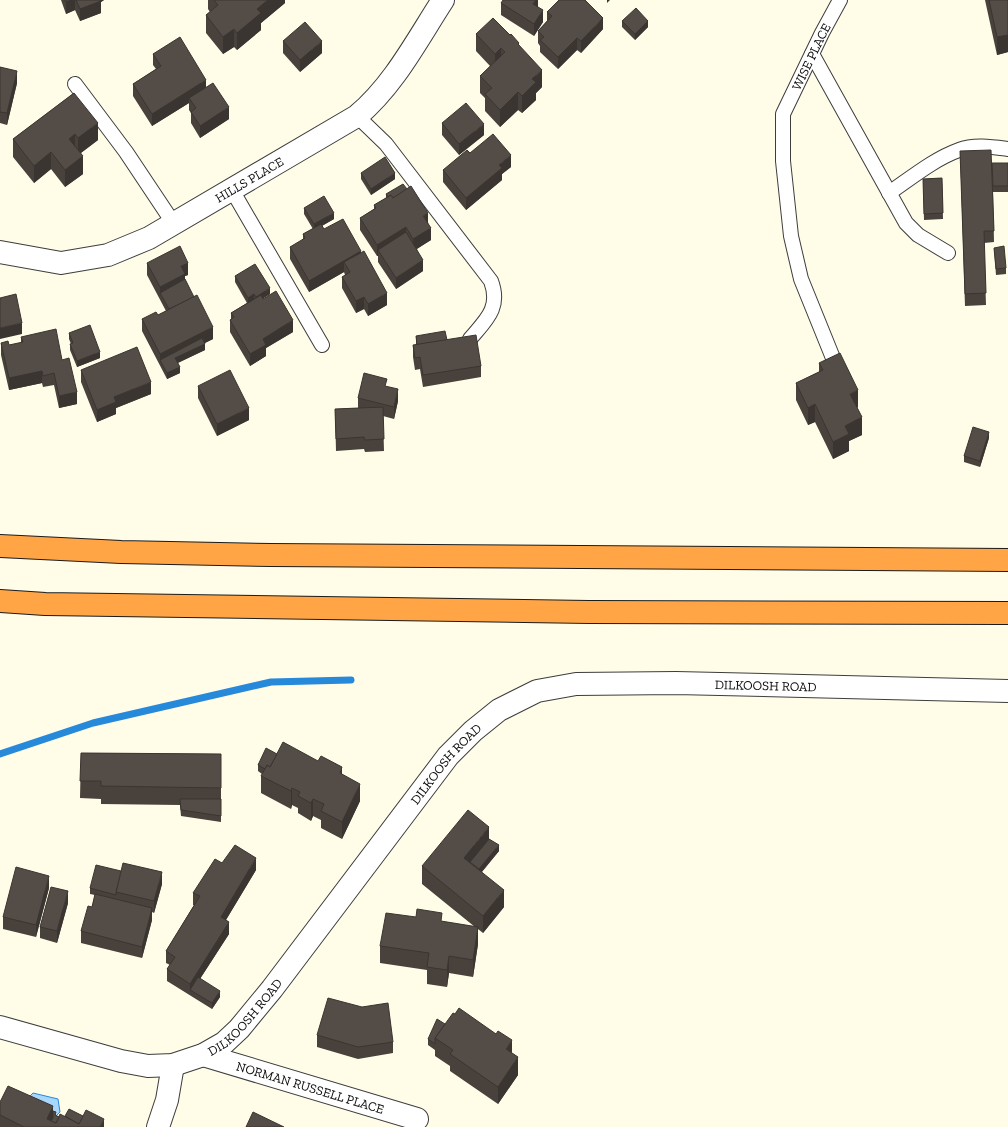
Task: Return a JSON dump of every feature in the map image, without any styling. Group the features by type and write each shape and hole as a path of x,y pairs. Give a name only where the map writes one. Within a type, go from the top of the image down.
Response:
{"highway":[{"path":"0,546 121,552 263,555 1008,560"},
{"path":"0,601 52,604 589,612 1008,614"}],"street":[{"name":"HILLS PLACE","path":"0,252 61,263 108,256 149,238 174,224 357,116 374,102 396,74 443,0"},
{"name":"DILKOOSH ROAD","path":"0,1027 121,1061 148,1066 172,1065 203,1055 224,1044 258,1006 448,756 473,731 499,710 536,691 576,684 676,683 1008,691"},
{"name":"NORMAN RUSSELL PLACE","path":"203,1055 417,1119"},
{"path":"158,1127 167,1100 172,1065"}],"lane":[{"name":"WISE PLACE","path":"835,363 801,279 791,236 783,161 783,114 840,0"},
{"path":"812,54 906,223 918,236 948,253"},
{"path":"75,84 126,152 174,224"},
{"path":"357,116 386,144 492,281 495,291 494,304 489,317 470,339"},
{"path":"889,193 933,163 960,149 979,146 1008,150"},
{"path":"232,190 322,345"}],"water":[{"path":"33,1093 58,1099 60,1112 56,1116 30,1096"}],"building":[{"path":"76,0 100,0 101,1 80,9"},
{"path":"214,0 268,0 257,9 261,13 237,33 234,29 223,37 206,15 218,5"},
{"path":"503,0 536,0 533,4 543,10 534,24 501,3"},
{"path":"559,0 585,0 603,18 581,41 577,38 558,57 540,40 544,37 538,31 552,16 547,12"},
{"path":"989,0 1008,0 1008,35 997,37"},
{"path":"636,8 648,21 635,34 622,21"},
{"path":"493,18 510,35 511,34 519,43 518,44 542,70 532,79 536,82 522,96 518,92 500,110 485,94 492,88 480,76 505,52 501,48 495,54 476,34"},
{"path":"305,22 322,41 300,60 283,41"},
{"path":"180,37 206,80 152,114 133,84 161,66 153,54"},
{"path":"0,67 17,71 7,113 0,112"},
{"path":"213,83 229,107 200,126 191,112 196,108 189,98"},
{"path":"74,93 98,123 78,138 75,134 69,139 83,156 65,170 51,152 34,166 13,139"},
{"path":"466,103 484,124 459,144 442,123"},
{"path":"493,134 511,155 499,165 502,168 466,198 443,170 467,150 470,153"},
{"path":"991,150 994,231 984,231 986,293 965,294 960,151"},
{"path":"385,157 395,173 371,189 361,173"},
{"path":"992,163 1008,163 1008,186 993,186"},
{"path":"942,178 943,213 924,214 923,179"},
{"path":"403,184 407,189 393,198 391,195 388,197 386,194"},
{"path":"411,186 428,213 423,216 431,228 413,239 406,227 377,245 360,218 376,208 374,205 391,195 393,198"},
{"path":"324,196 334,213 314,224 304,208"},
{"path":"343,219 361,251 309,281 290,247 305,238 303,234 321,224 324,229"},
{"path":"406,232 423,260 396,278 378,250"},
{"path":"180,246 188,263 181,266 185,274 160,287 147,263"},
{"path":"1004,246 1006,268 996,269 994,248"},
{"path":"364,251 387,293 368,304 364,297 356,301 342,277 350,272 344,262"},
{"path":"255,264 270,288 256,297 254,294 248,298 235,276"},
{"path":"185,279 194,297 169,309 160,293"},
{"path":"276,291 293,320 263,339 266,345 250,354 230,320 234,317 231,313 261,295 263,299"},
{"path":"16,294 22,323 0,328 0,298"},
{"path":"197,295 213,327 160,354 142,319 156,312 158,315"},
{"path":"90,325 100,352 77,361 70,344 73,343 69,333"},
{"path":"56,329 62,360 69,358 77,392 59,396 54,373 43,376 42,371 9,378 1,343 8,341 9,345 23,342 21,337"},
{"path":"445,331 447,340 417,345 416,336"},
{"path":"476,335 481,366 423,375 420,357 415,358 413,345"},
{"path":"202,338 205,344 175,358 180,367 167,373 160,360"},
{"path":"137,347 151,382 114,397 116,402 97,410 81,370"},
{"path":"840,353 858,390 850,394 862,417 845,426 849,434 833,442 815,404 808,408 796,383 823,370 819,363"},
{"path":"230,370 249,408 217,424 198,386"},
{"path":"364,373 387,379 385,386 398,389 394,407 358,398"},
{"path":"383,407 384,439 365,440 364,437 336,439 335,409"},
{"path":"973,427 989,432 980,461 964,456"},
{"path":"283,742 318,761 321,756 342,767 340,773 360,784 342,822 321,811 324,804 313,799 311,803 298,796 300,792 292,788 291,791 261,776 267,765 270,767"},
{"path":"266,748 277,754 270,767 267,765 265,769 258,765"},
{"path":"81,753 221,754 221,788 101,786 101,781 80,781"},
{"path":"180,799 221,799 221,816 181,810"},
{"path":"468,810 489,827 464,858 504,890 483,916 422,866"},
{"path":"489,839 499,845 479,869 470,862"},
{"path":"235,845 256,858 221,917 229,922 190,984 167,969 175,957 166,951 200,896 193,893 215,859 222,863"},
{"path":"123,863 162,872 154,901 116,892"},
{"path":"96,865 121,871 116,895 90,888"},
{"path":"16,867 49,876 36,925 3,917"},
{"path":"51,887 68,891 57,931 40,927"},
{"path":"95,894 152,908 142,947 81,931 88,906 92,907"},
{"path":"417,909 442,913 441,921 478,927 473,960 449,956 447,970 427,967 429,953 380,946 386,913 416,917"},
{"path":"198,977 220,991 212,1003 190,990"},
{"path":"328,998 362,1007 388,1003 393,1042 358,1047 317,1035"},
{"path":"459,1008 496,1034 498,1031 512,1040 506,1049 518,1057 498,1087 450,1054 453,1050 435,1038 453,1013 455,1014"},
{"path":"437,1019 445,1024 435,1038 435,1044 428,1039"},
{"path":"8,1086 53,1106 47,1119 56,1123 60,1114 79,1124 86,1110 104,1119 100,1127 24,1127 0,1115 0,1102"},
{"path":"69,1109 83,1116 79,1124 65,1116"},
{"path":"53,1111 56,1112 55,1115 59,1117 56,1123 51,1121 53,1118"},
{"path":"253,1112 284,1127 246,1127"}],"waterway":[{"path":"0,754 93,723 271,682 351,680"}]}
